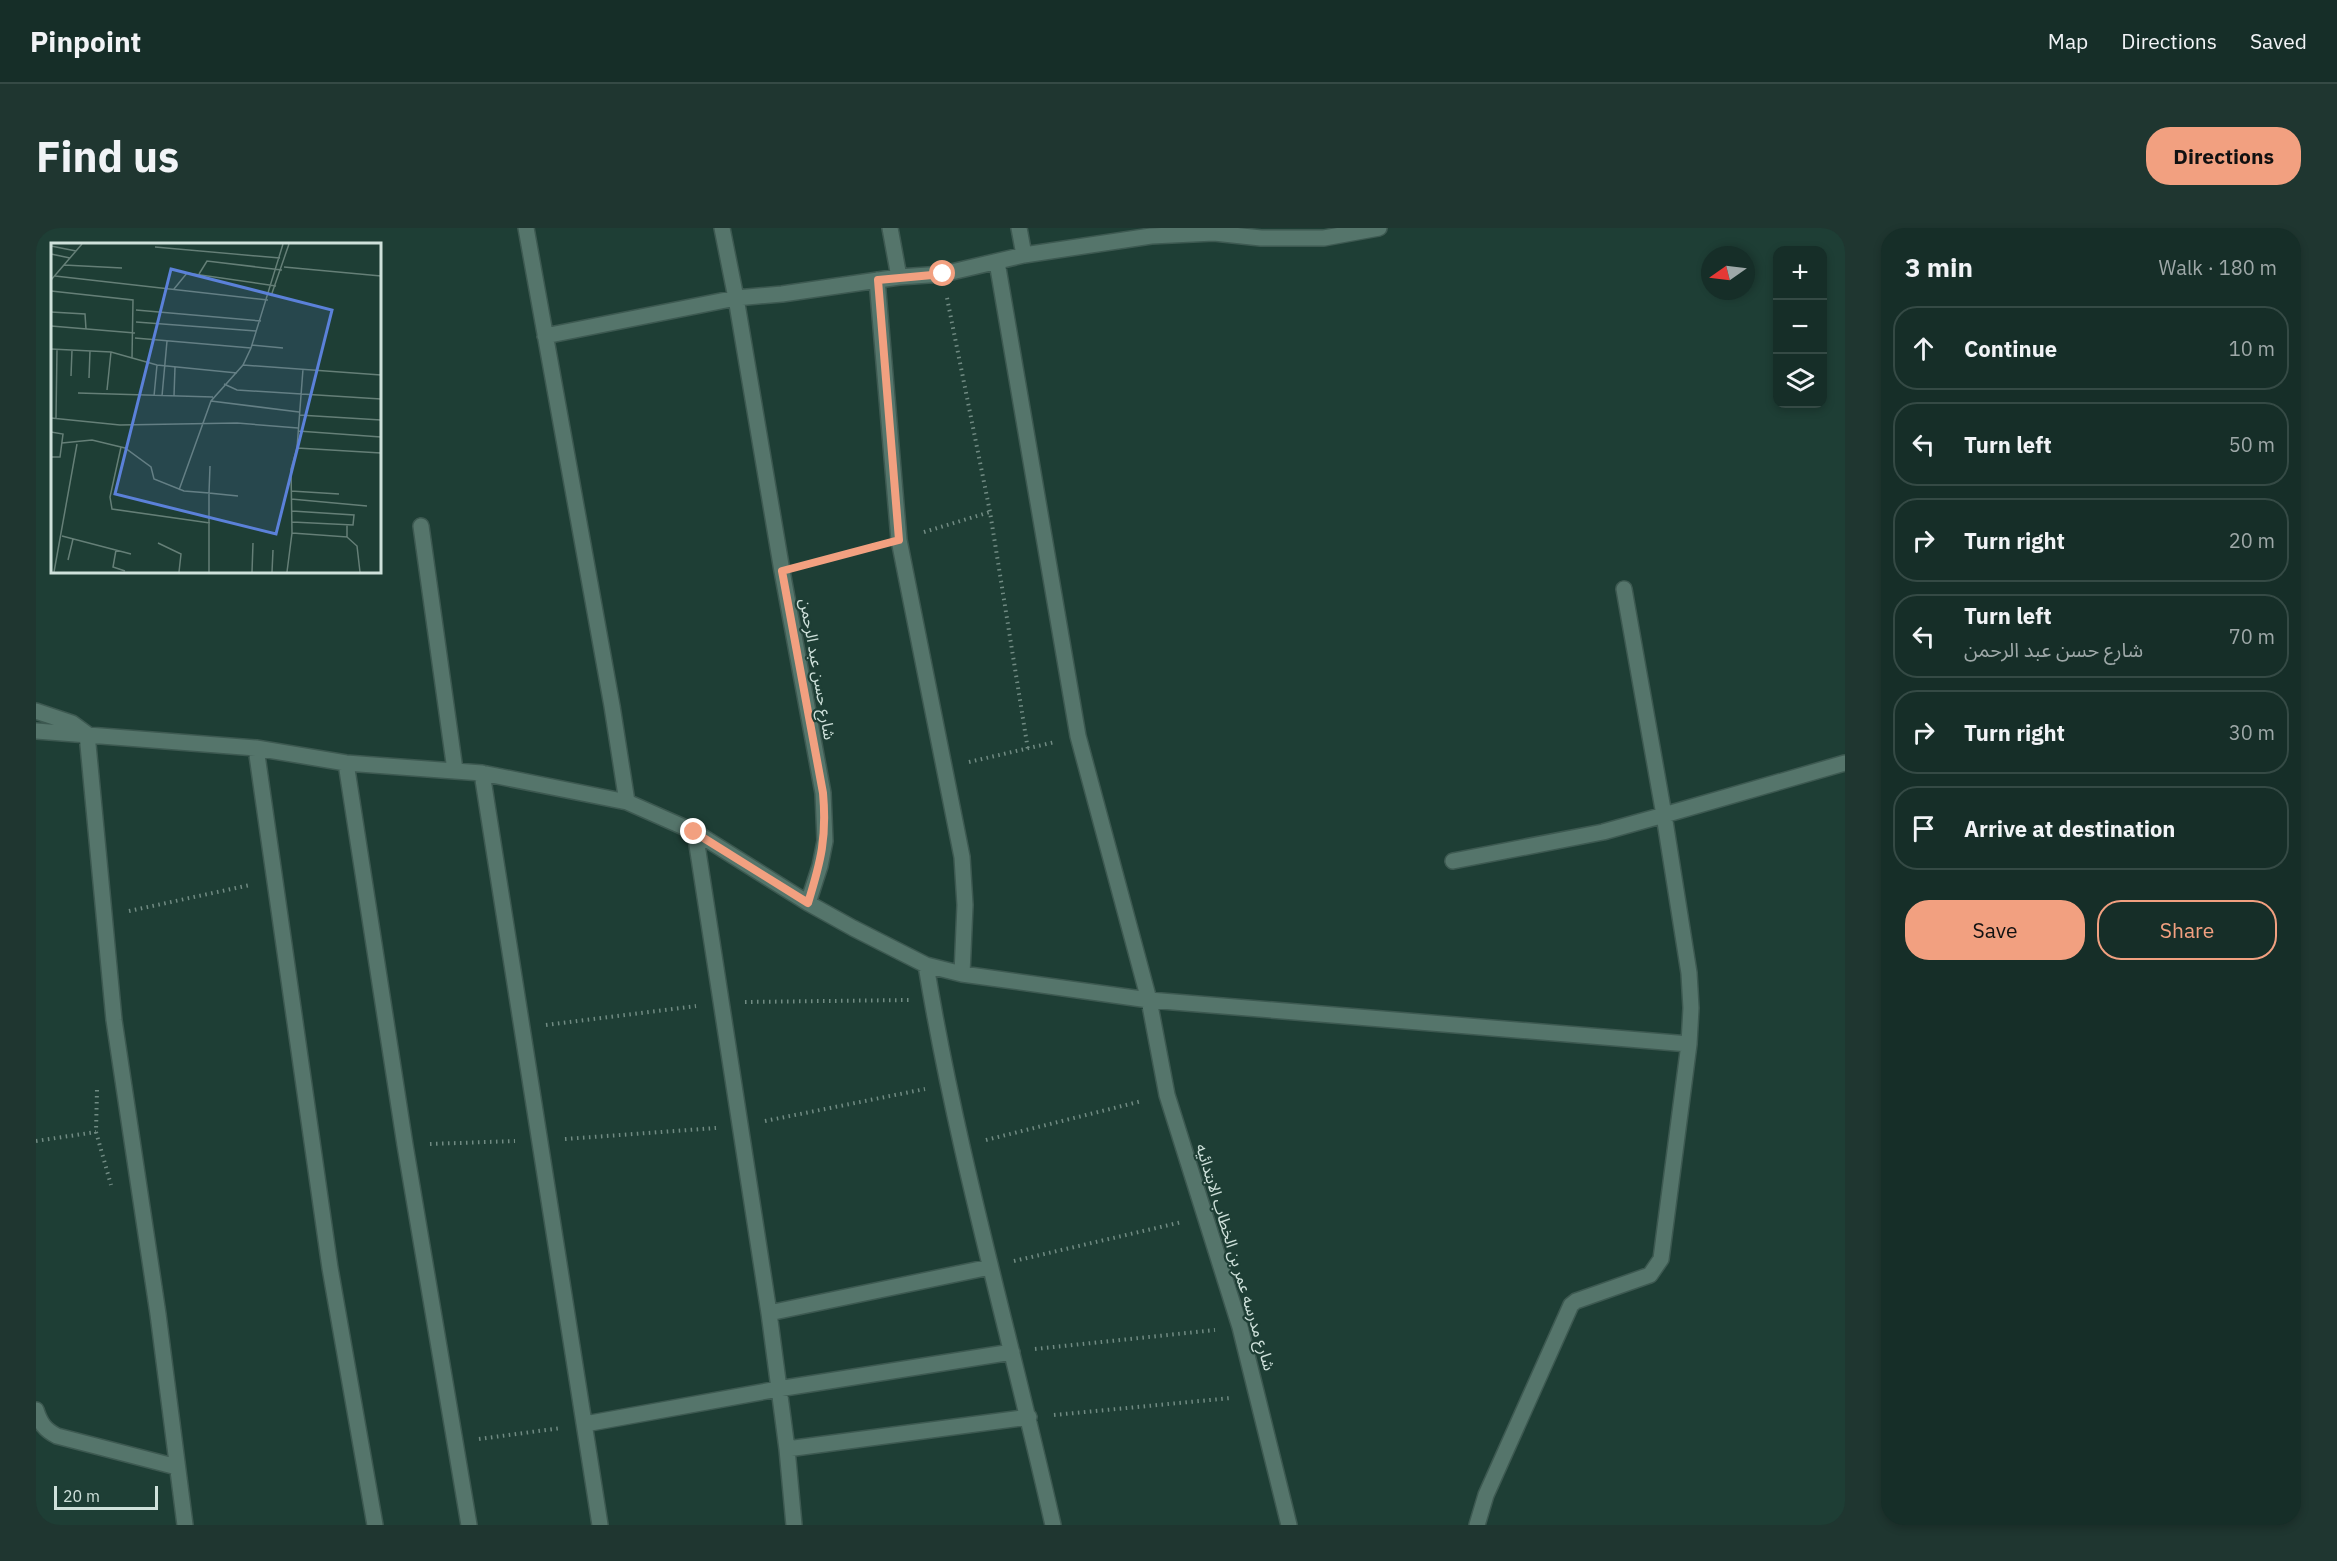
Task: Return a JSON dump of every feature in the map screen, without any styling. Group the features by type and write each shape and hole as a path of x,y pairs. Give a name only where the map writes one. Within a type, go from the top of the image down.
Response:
{"street":[{"path":"526,228 610,694 627,802"},
{"name":"شارع حسن عبد الرحمن","path":"722,228 823,793 825,817 822,858 808,903"},
{"path":"890,228 899,277"},
{"path":"1019,228 1024,255"},
{"path":"545,336 736,298 782,294 899,277 943,274 1024,255 1150,232 1214,233 1261,238 1324,238 1379,228"},
{"name":"شارع مدرسه عمر بن الخطاب الابتدائيه","path":"997,262 1078,736 1149,1000 1167,1095 1240,1327 1289,1525"},
{"path":"878,280 899,540 962,857 965,905 962,974"},
{"path":"422,526 455,770"},
{"path":"1477,1525 1486,1495 1571,1305 1576,1301 1650,1275 1661,1259 1689,1044 1691,1008 1689,973 1664,815 1624,589"},
{"path":"36,711 72,723 87,734 114,1020 158,1314 184,1525"},
{"path":"36,731 256,748 346,763 482,773 627,802 694,832 808,903 926,964 962,974 1149,1000 1689,1044"},
{"path":"256,748 330,1268 375,1525"},
{"path":"346,763 405,1145 469,1525"},
{"path":"1453,861 1603,832 1845,763"},
{"path":"482,773 600,1525"},
{"path":"694,832 768,1313 787,1449 794,1525"},
{"path":"926,964 962,1146 990,1267 1029,1417 1053,1525"},
{"path":"768,1313 990,1267"},
{"path":"585,1424 778,1389 1012,1352"},
{"path":"36,1410 46,1431 57,1437 177,1467"},
{"path":"787,1449 1029,1417"}],"path":[{"path":"943,274 990,512 1028,750 945,767"},
{"path":"782,571 899,540 990,512"},
{"path":"104,917 274,879"},
{"path":"521,1028 722,1003 932,999"},
{"path":"405,1145 538,1141 740,1126 950,1084"},
{"path":"962,1146 1167,1095"},
{"path":"36,1141 96,1132"},
{"path":"990,1267 1206,1216"},
{"path":"1012,1352 1240,1327"},
{"path":"1029,1417 1258,1395"},
{"path":"454,1442 585,1424"}],"route":[{"path":"694,832 808,903 825,841 825,817 823,793 782,571 899,540 878,280 943,274"}]}
